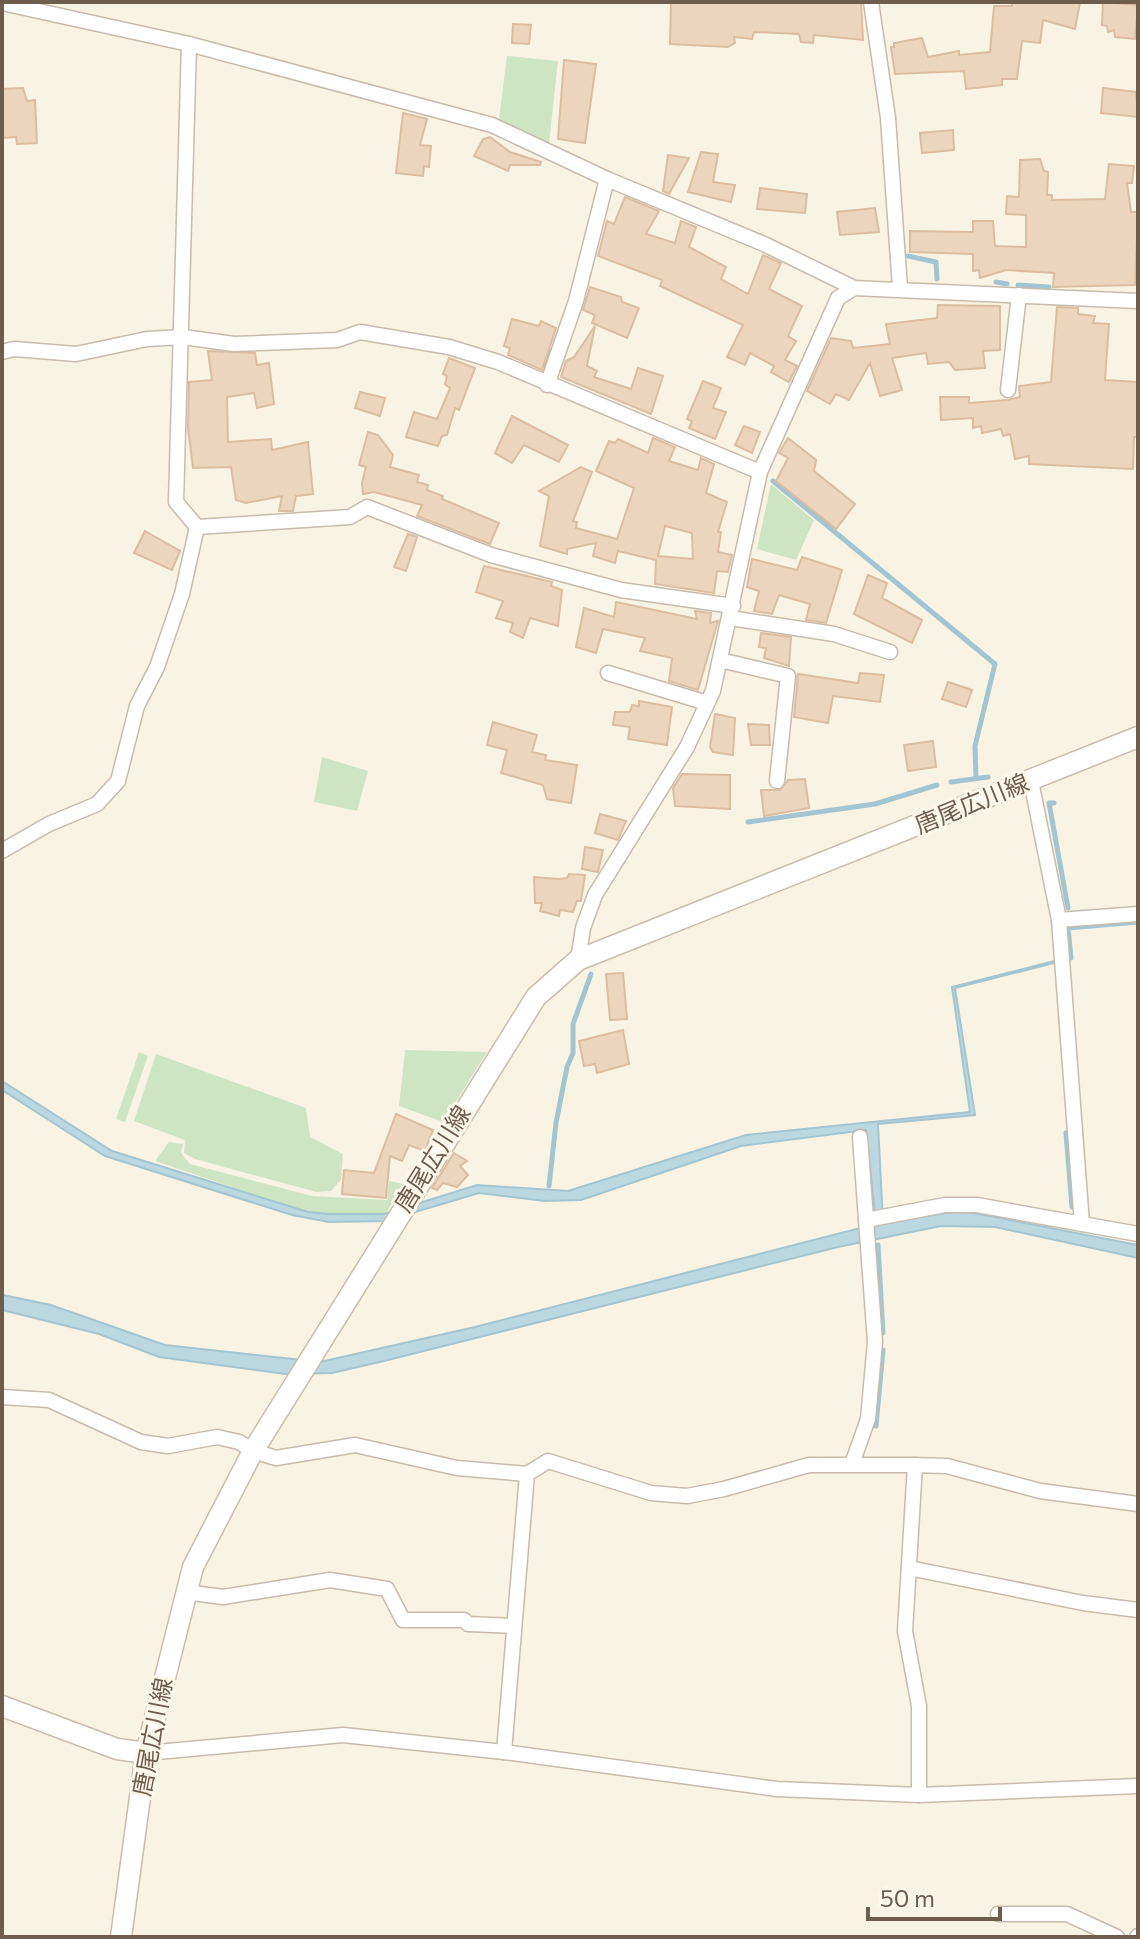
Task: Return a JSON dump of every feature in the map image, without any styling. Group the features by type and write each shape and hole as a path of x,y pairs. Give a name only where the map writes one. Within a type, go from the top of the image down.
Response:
{"main road":[{"name":"唐尾広川線","path":"121,1937 146,1753 185,1592 222,1506 399,1213 536,997 578,960 1138,737"},
{"path":"2,1706 117,1749 146,1753"}],"street":[{"path":"871,2 888,118 900,288"},
{"path":"2,3 189,44 492,125 607,179 764,244 854,288 1138,301"},
{"path":"189,44 176,502 197,527"},
{"path":"547,385 576,301 607,179"},
{"path":"578,960 583,928 595,895 687,747 707,703 720,660 760,472 838,298 854,288"},
{"path":"1008,390 1019,295"},
{"path":"2,352 14,349 76,354 147,339 183,337 234,344 337,340 360,332 449,347 498,362 760,472"},
{"path":"197,527 350,517 367,507 491,555 621,590 834,634 890,652"},
{"path":"3,845 97,804 118,781 137,706 157,667 182,594 197,527"},
{"path":"720,660 788,676 777,781"},
{"path":"608,673 707,703"},
{"path":"1031,781 1059,920 1082,1224"},
{"path":"1059,920 1138,914"},
{"path":"852,1464 868,1419 875,1342 860,1137"},
{"path":"866,1222 945,1205 977,1205 1138,1234"},
{"path":"2,1397 49,1400 141,1442 168,1446 217,1437 239,1442 253,1451 276,1458 355,1445 457,1468 527,1474 548,1461 651,1493 687,1496 809,1465 947,1466 1040,1491 1138,1504"},
{"path":"915,1465 905,1631 919,1706 919,1795"},
{"path":"504,1752 527,1474"},
{"path":"909,1568 1083,1603 1138,1610"},
{"path":"185,1592 223,1597 330,1580 387,1589 403,1620 464,1620 468,1624 514,1626"},
{"path":"146,1753 343,1735 504,1752 777,1789 919,1795 1138,1786"},
{"path":"998,1914 1067,1914 1117,1937"}],"green space":[{"path":"507,56 558,61 549,144 499,119"},
{"path":"771,484 814,520 796,560 757,549"},
{"path":"322,757 368,771 357,811 314,802"},
{"path":"405,1050 487,1052 443,1122 399,1106"},
{"path":"139,1052 148,1056 125,1122 116,1119"},
{"path":"156,1054 306,1108 310,1137 343,1154 341,1180 331,1191 316,1192 195,1159 184,1153 185,1140 134,1121"},
{"path":"169,1142 183,1144 181,1153 190,1164 312,1196 387,1200 389,1181 404,1184 385,1215 314,1215 155,1161"}],"water":[{"path":"1054,961 955,988 975,1115 878,1124 883,1222 953,1212 974,1213 1138,1245 1138,1258 995,1227 941,1226 838,1247 332,1373 285,1374 159,1357 99,1334 2,1310 3,1295 51,1305 165,1345 320,1362 475,1327 876,1224 866,1130 741,1146 581,1200 545,1201 479,1193 385,1221 329,1222 292,1215 105,1156 2,1090 2,1081 112,1151 308,1212 384,1214 477,1185 568,1191 746,1135 970,1112 952,987"}],"building":[{"path":"671,2 861,2 863,40 814,35 813,43 801,42 799,34 754,32 752,39 734,37 735,43 728,47 670,44"},
{"path":"1012,2 1080,2 1075,29 1043,20 1040,43 1022,41 1017,79 1002,79 1002,85 966,89 964,71 895,74 891,47 894,43 922,38 928,57 959,51 959,55 990,52 994,6 1012,6"},
{"path":"1103,2 1138,5 1135,39 1115,37 1114,30 1108,32 1107,26 1102,25"},
{"path":"513,24 531,25 529,44 512,43"},
{"path":"564,60 596,64 585,143 558,139"},
{"path":"23,88 27,101 35,100 37,143 17,144 16,137 2,138 2,89"},
{"path":"1103,88 1136,92 1138,117 1101,113"},
{"path":"403,113 427,119 420,145 431,146 429,167 424,166 423,176 396,173"},
{"path":"953,130 954,150 922,153 920,133"},
{"path":"490,137 510,152 541,162 540,165 510,165 508,171 474,156 483,139"},
{"path":"701,152 718,154 713,182 735,185 731,202 688,192"},
{"path":"668,155 689,158 669,194 663,191"},
{"path":"1040,159 1044,171 1048,172 1047,195 1052,195 1052,200 1105,199 1109,164 1134,166 1132,183 1127,183 1131,212 1138,212 1135,285 1053,287 1054,273 1006,270 980,278 979,270 973,271 973,254 910,252 910,231 973,232 973,221 993,221 995,246 1026,247 1026,215 1006,214 1007,196 1019,197 1020,160"},
{"path":"760,188 807,194 805,213 757,209"},
{"path":"625,197 659,211 646,234 675,243 681,221 696,227 689,247 726,267 721,279 748,294 763,255 781,263 769,289 802,306 788,336 796,341 785,360 797,366 789,382 771,372 774,366 750,353 745,365 727,357 743,325 660,286 662,280 598,256 607,221 614,224"},
{"path":"875,208 879,232 840,235 837,212"},
{"path":"590,287 621,297 622,302 639,308 627,338 592,323 595,315 583,310"},
{"path":"938,305 1000,306 1000,350 983,351 985,368 955,370 949,362 928,364 926,353 892,358 902,390 880,396 870,363 849,400 836,394 830,404 807,391 831,338 851,341 853,348 890,344 886,324 937,318"},
{"path":"1057,307 1078,308 1078,314 1095,316 1093,323 1109,324 1105,380 1138,382 1138,437 1134,437 1133,469 1029,464 1029,456 1015,459 1010,434 1003,436 1001,429 982,433 981,426 973,428 973,418 941,420 940,397 969,397 969,403 1008,400 1020,397 1019,386 1051,382"},
{"path":"512,319 539,326 541,321 556,328 542,370 508,355 510,348 504,346"},
{"path":"595,326 587,366 597,371 594,377 631,389 638,368 663,376 651,414 561,377 566,361 574,357"},
{"path":"208,351 255,353 257,365 269,363 274,404 257,408 254,393 227,397 228,442 271,439 272,450 308,442 313,494 296,496 293,511 279,511 282,496 246,503 236,500 231,467 193,468 188,428 189,382 212,380"},
{"path":"449,358 475,368 459,410 455,408 447,435 442,436 438,446 406,437 414,412 437,419 450,388 445,384 447,376 443,374"},
{"path":"703,381 721,388 713,408 726,412 715,439 689,428 692,421 687,419"},
{"path":"360,392 385,398 380,416 355,408"},
{"path":"512,416 568,445 559,462 524,445 512,463 495,453"},
{"path":"744,426 760,432 752,453 735,445"},
{"path":"368,432 378,435 393,455 390,467 419,475 417,482 428,485 427,490 443,496 442,499 499,523 490,544 417,516 422,505 374,492 363,494 366,467 359,465"},
{"path":"653,438 675,447 669,461 698,470 701,458 714,464 706,493 727,502 718,532 721,532 718,552 732,555 728,572 717,571 714,593 655,584 656,560 618,551 615,563 593,556 596,543 567,549 567,554 540,546 549,496 539,491 581,467 592,472 573,521 577,522 576,528 617,539 634,488 596,471 609,441 615,443 618,439 648,453","holes":["665,526 692,533 693,559 658,556"]},
{"path":"788,438 816,460 814,471 855,504 836,529 776,481 788,458 779,453"},
{"path":"145,531 180,551 172,570 134,553"},
{"path":"408,534 417,537 406,571 394,567"},
{"path":"802,557 842,570 826,623 806,620 810,604 779,595 772,614 754,611 759,591 747,587 752,559 797,570"},
{"path":"484,566 552,582 551,586 562,590 558,626 530,618 523,638 510,632 513,623 496,618 503,601 476,592"},
{"path":"868,575 887,583 882,598 922,620 912,643 854,614"},
{"path":"616,602 697,619 695,611 711,613 710,623 718,621 698,690 669,681 672,658 640,651 645,638 603,629 596,653 576,647 584,608 614,617"},
{"path":"761,633 791,637 789,666 764,658 766,648 759,647"},
{"path":"860,673 884,675 880,702 833,696 828,723 794,717 798,674 858,683"},
{"path":"948,682 972,690 966,707 942,699"},
{"path":"639,701 672,707 667,745 628,739 630,727 613,725 615,712 630,712 632,705 639,706"},
{"path":"715,714 735,718 733,755 713,752 710,747"},
{"path":"493,722 537,735 532,752 546,755 545,760 577,765 571,803 547,799 543,785 501,773 507,750 487,745"},
{"path":"748,724 769,725 770,745 751,745"},
{"path":"933,741 936,767 908,771 904,745"},
{"path":"682,774 730,775 730,809 675,806 673,788"},
{"path":"805,779 809,808 764,816 761,790 780,790 788,780"},
{"path":"600,814 626,821 618,840 595,833"},
{"path":"585,847 603,850 598,872 582,869"},
{"path":"569,874 585,875 581,901 577,901 573,912 560,910 559,916 540,911 542,903 535,903 534,877 559,879 567,878"},
{"path":"623,973 627,1019 610,1020 606,974"},
{"path":"623,1030 629,1064 597,1073 595,1064 584,1066 579,1041"},
{"path":"396,1114 433,1130 425,1151 409,1145 402,1161 390,1156 386,1198 342,1194 344,1170 374,1173"},
{"path":"454,1153 467,1161 460,1166 468,1175 457,1187 443,1183 437,1190 432,1188"}],"waterway":[{"path":"908,256 936,262 937,279"},
{"path":"996,282 1007,284"},
{"path":"1018,285 1049,287"},
{"path":"545,364 552,351"},
{"path":"773,481 995,664 975,746 976,778"},
{"path":"951,782 988,777"},
{"path":"748,822 875,804 937,785"},
{"path":"1054,803 1049,803 1068,908"},
{"path":"1071,958 1068,928 1138,922"},
{"path":"549,1186 556,1123 567,1067 573,1053 573,1024 591,974"},
{"path":"1066,1133 1072,1207"},
{"path":"878,1245 883,1333"},
{"path":"876,1426 883,1350"}]}
